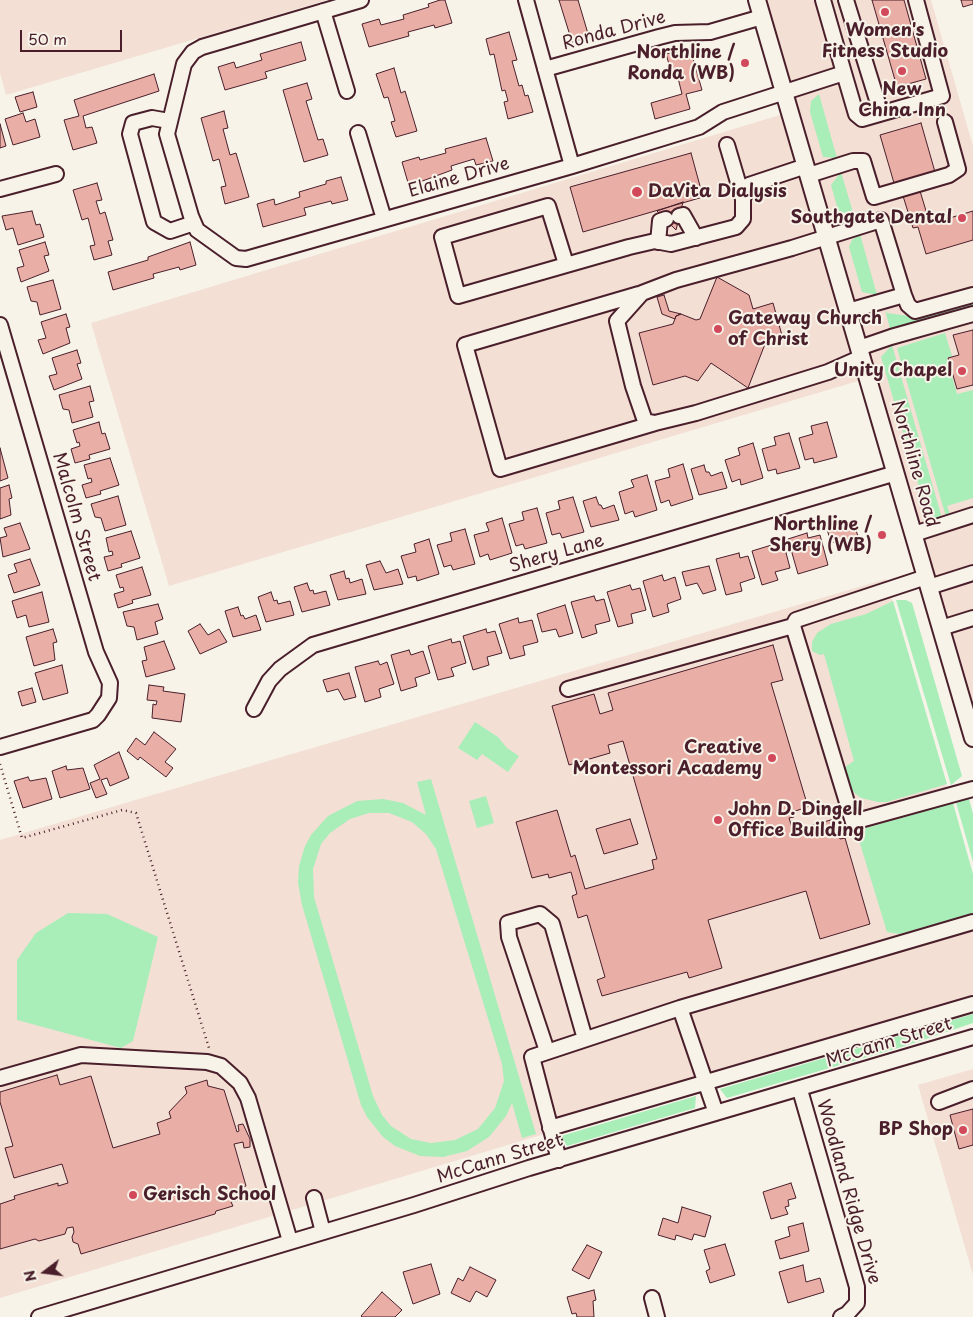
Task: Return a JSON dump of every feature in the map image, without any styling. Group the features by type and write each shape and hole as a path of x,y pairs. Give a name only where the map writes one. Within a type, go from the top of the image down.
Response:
{"main road":[{"name":"Northline Road","path":"758,0 941,628 968,705 973,738"}],"street":[{"path":"194,223 170,231 154,222 130,134 133,123 152,118 169,121 182,69 193,52 361,0"},
{"name":"Ronda Drive","path":"526,0 545,69 659,36 675,33 710,32 762,17"},
{"path":"823,0 856,114 862,119 942,96 916,0"},
{"path":"846,0 881,114"},
{"path":"323,11 346,91"},
{"path":"545,69 572,166"},
{"name":"Elaine Drive","path":"169,121 167,134 197,230 227,252 246,259 572,166 699,127 723,112 844,73"},
{"path":"743,199 749,185 853,161 863,161 874,197 949,176 958,169 945,122"},
{"path":"358,133 384,219"},
{"path":"566,264 548,206 442,237 458,296 629,247 658,242 671,244 736,227 743,219 743,199 727,146"},
{"path":"0,189 56,174"},
{"path":"658,242 660,221 683,215 696,238"},
{"path":"973,295 915,311 908,305 904,295 881,220 676,280 642,293 466,345 500,469 654,423 696,413 818,375 891,336 973,314"},
{"path":"642,293 617,321 633,386 642,412 645,420 654,423"},
{"path":"848,311 904,295"},
{"name":"Malcolm Street","path":"0,325 6,369 96,652 110,682 109,698 98,716 84,724 0,747"},
{"name":"Shery Lane","path":"254,709 269,681 280,668 313,645 896,473"},
{"path":"914,534 973,515"},
{"path":"973,573 928,582 796,620 793,626 853,822 973,789"},
{"path":"941,628 973,618"},
{"path":"568,688 793,626"},
{"path":"547,1051 509,938 508,923 540,914 552,924 585,1039"},
{"path":"559,1160 532,1062 532,1056 680,1008 973,922"},
{"path":"550,1128 973,1004"},
{"path":"680,1008 716,1113"},
{"name":"McCann Street","path":"40,1317 716,1113 973,1038"},
{"path":"0,1078 81,1055 227,1064 248,1098 290,1242"},
{"path":"939,1102 973,1089"},
{"name":"Woodland Ridge Drive","path":"800,1090 857,1287 857,1304 841,1317"},
{"path":"314,1198 323,1232"},
{"path":"652,1298 657,1317"}],"path":[{"path":"0,764 22,838 122,810 136,813 209,1048"}],"shaded area":[{"path":"0,0 327,0 6,95 0,73"},
{"path":"757,0 931,0 973,146 973,727 868,378 169,586 91,323 790,112"},
{"path":"886,579 973,877 973,1012 541,1135 0,1298 0,840"},
{"path":"973,1069 973,1275 918,1085"}],"green space":[{"path":"819,94 837,158 823,157 810,112 811,101"},
{"path":"841,172 855,219 840,217 831,185"},
{"path":"860,234 877,295 862,292 849,247 852,240"},
{"path":"973,301 973,307 891,332 885,310 887,313 916,317"},
{"path":"945,333 952,356 947,358 957,394 973,390 973,498 947,506 950,514 946,517 897,348"},
{"path":"892,345 942,518 937,520 932,519 927,514 881,357"},
{"path":"896,600 906,600 912,603 962,776 951,785"},
{"path":"893,601 947,784 887,802 878,802 861,798 850,789 845,767 854,761 824,654 820,655 812,651 812,642 817,633 831,624 866,614"},
{"path":"475,722 498,737 507,748 519,756 508,772 482,754 477,760 458,748"},
{"path":"431,779 536,1134 522,1138 512,1103 506,1116 489,1137 467,1151 443,1157 420,1156 395,1146 383,1137 367,1117 361,1105 302,905 298,883 299,866 305,846 311,835 328,816 357,801 383,799 403,803 426,815 417,782","holes":["369,813 389,813 412,822 426,834 436,849 502,1064 504,1081 495,1108 478,1129 455,1140 431,1143 411,1139 391,1126 382,1115 373,1096 314,897 313,869 321,844 330,833 350,819"]},
{"path":"486,796 494,823 477,828 469,801"},
{"path":"965,797 969,799 973,814 973,862 955,799"},
{"path":"953,803 973,874 973,913 900,934 887,932 858,837 859,830"},
{"path":"68,913 107,914 158,937 133,1041 121,1048 17,1020 17,960 36,933"},
{"path":"973,1014 973,1023 905,1046 727,1098 720,1089"},
{"path":"696,1096 695,1108 567,1146 561,1136"}],"building":[{"path":"445,0 452,23 435,28 434,25 408,32 409,36 369,47 362,24 379,19 381,25 404,19 403,15 429,7 428,4"},
{"path":"559,0 578,0 589,37 572,42"},
{"path":"872,0 904,0 926,79 897,87"},
{"path":"961,0 973,0 973,4 963,7"},
{"path":"509,32 517,60 512,61 519,86 522,85 525,96 528,95 533,112 508,119 504,102 508,101 505,90 502,91 494,54 490,55 486,39"},
{"path":"301,42 306,60 265,72 267,78 225,90 218,67 234,62 236,68 262,60 260,54"},
{"path":"690,48 702,90 686,94 690,109 655,119 651,103 682,94 676,70 671,71 666,54"},
{"path":"394,68 401,93 405,91 417,131 396,137 391,122 395,121 388,97 384,98 376,74"},
{"path":"154,74 159,91 83,116 86,128 92,127 97,143 73,150 64,120 79,116 74,100"},
{"path":"307,83 312,99 306,101 318,140 323,139 328,155 304,162 283,90"},
{"path":"33,92 37,107 20,112 15,97"},
{"path":"224,111 228,128 223,129 230,155 236,153 249,197 225,204 221,187 226,186 219,159 213,161 201,118"},
{"path":"23,113 26,122 35,119 40,137 13,145 5,119"},
{"path":"921,123 935,172 894,183 880,135"},
{"path":"0,124 6,146 0,148"},
{"path":"486,138 493,161 476,165 474,159 451,166 452,170 409,186 402,162 419,157 420,160 446,153 445,149"},
{"name":"DaVita Dialysis","path":"691,153 703,197 583,232 570,187"},
{"path":"341,177 348,200 332,204 331,201 304,208 306,215 263,227 257,204 274,199 275,205 300,197 299,192 326,184 326,181"},
{"path":"97,183 102,200 96,201 100,214 105,212 113,240 108,241 112,255 94,260 90,246 95,245 88,218 82,220 73,190"},
{"name":"Southgate Dental","path":"920,191 930,224 973,211 973,240 926,254 918,227 913,228 903,196"},
{"path":"683,202 676,230 657,211"},
{"path":"32,211 36,225 40,224 44,237 18,245 13,228 6,230 2,216"},
{"path":"45,242 49,255 44,256 49,271 21,282 17,268 24,266 19,250"},
{"path":"190,242 196,265 180,270 179,267 153,274 154,278 113,290 108,272 148,260 148,257"},
{"name":"Gateway Church of Christ","path":"717,277 749,295 753,309 773,303 783,339 765,344 748,388 711,363 698,381 685,376 653,385 639,333 673,324 676,316 681,314 696,320 700,319"},
{"path":"53,280 61,309 40,315 37,302 31,301 27,287"},
{"path":"664,295 669,311 681,314 676,316 675,319 662,314 657,297"},
{"path":"66,314 70,327 66,328 70,343 43,354 38,340 46,338 41,322"},
{"name":"Unity Chapel","path":"973,330 973,385 957,389 948,358 959,355 953,335"},
{"path":"77,350 81,363 77,364 82,379 54,390 49,376 57,374 52,358"},
{"path":"90,386 94,401 89,402 93,417 72,423 69,410 63,409 59,395"},
{"path":"99,422 102,434 105,433 110,449 89,455 90,459 75,463 71,449 80,446 79,442 77,443 73,430"},
{"path":"827,422 837,457 814,463 813,458 805,460 799,438 813,434 811,426"},
{"path":"789,433 800,468 777,474 776,469 768,471 762,449 776,445 774,437"},
{"path":"753,443 763,478 741,485 740,479 732,482 725,460 740,455 738,448"},
{"path":"0,448 8,478 0,481"},
{"path":"110,458 119,485 100,491 101,494 86,498 82,485 92,482 91,478 88,479 84,465"},
{"path":"683,464 693,499 671,506 669,500 661,503 655,481 670,477 668,469"},
{"path":"704,465 706,472 709,472 711,476 722,472 727,488 699,495 691,469"},
{"path":"647,475 657,510 635,517 633,511 625,514 619,492 634,487 631,480"},
{"path":"9,485 12,498 9,499 11,515 0,519 0,488"},
{"path":"118,496 126,525 105,531 101,518 95,517 91,504"},
{"path":"573,497 584,532 562,538 560,533 552,535 546,513 560,509 558,501"},
{"path":"596,497 603,509 614,505 619,520 591,527 583,501"},
{"path":"537,508 547,543 525,549 523,544 516,546 509,524 524,520 522,512"},
{"path":"502,518 512,553 490,560 488,554 480,557 474,535 489,531 486,523"},
{"path":"20,523 30,549 3,557 0,538 7,536 4,528"},
{"path":"854,523 861,547 849,551 843,540 831,543 827,529"},
{"path":"465,529 475,564 453,570 451,565 444,567 437,545 452,541 450,533"},
{"path":"131,531 140,558 121,564 122,567 108,571 104,557 113,555 112,551 109,552 106,538"},
{"path":"807,533 808,538 820,535 828,565 798,574 788,539"},
{"path":"429,539 439,574 417,581 416,576 408,578 401,556 416,552 414,544"},
{"path":"775,544 776,548 784,545 790,568 775,572 778,580 762,585 752,551"},
{"path":"739,553 740,558 748,556 755,578 740,583 742,591 726,595 716,559"},
{"path":"30,559 40,585 14,593 8,575 17,572 14,564"},
{"path":"380,561 386,573 398,569 403,584 374,590 366,565"},
{"path":"709,566 716,590 703,594 697,583 686,586 682,572"},
{"path":"142,567 151,595 132,600 133,603 118,608 114,594 124,591 123,587 120,588 116,575"},
{"path":"344,571 346,579 349,578 350,583 362,579 366,594 338,600 330,575"},
{"path":"662,575 664,581 675,577 681,599 667,604 669,612 653,617 643,581"},
{"path":"307,583 310,591 313,590 314,594 326,591 330,605 302,612 294,587"},
{"path":"630,585 632,590 640,588 646,610 631,614 633,623 618,627 607,592"},
{"path":"42,592 49,622 29,627 26,615 17,618 12,601"},
{"path":"271,592 274,601 277,600 278,604 290,601 294,615 266,622 258,597"},
{"path":"594,596 596,601 604,599 610,621 595,625 597,633 582,638 571,602"},
{"path":"158,604 163,619 155,622 158,634 137,640 134,627 127,626 123,612"},
{"path":"565,605 573,633 559,637 556,629 542,632 537,614"},
{"path":"238,607 241,616 243,615 245,619 256,615 261,630 233,637 225,611"},
{"path":"518,618 519,623 532,620 538,642 523,646 525,655 510,659 499,624"},
{"path":"200,624 208,635 219,629 227,642 200,654 188,631"},
{"path":"53,629 57,642 53,643 55,660 34,666 26,637"},
{"path":"486,629 487,633 495,631 502,653 487,657 489,665 473,670 463,636"},
{"path":"451,639 452,643 460,641 466,663 451,668 454,676 438,680 428,646"},
{"path":"164,641 175,669 146,677 142,661 147,660 144,647"},
{"name":"John D. Dingell Office Building","path":"773,645 783,680 771,683 808,807 792,812 794,817 789,818 793,831 834,819 840,839 845,838 870,924 820,939 806,891 708,920 722,968 689,978 687,972 602,996 597,980 605,977 587,915 578,918 572,896 577,894 571,872 549,878 548,874 532,878 516,822 557,810 571,857 575,855 585,889 654,869 652,860 657,859 623,741 608,745 610,753 569,765 552,706 594,694 600,714 613,710 608,693"},
{"path":"409,650 411,655 423,651 430,673 415,678 417,686 401,691 391,655"},
{"path":"378,661 380,665 387,662 394,684 379,689 381,697 365,702 355,667"},
{"path":"62,665 68,693 43,700 35,673"},
{"path":"349,673 356,697 344,700 338,689 327,692 323,680"},
{"path":"149,685 164,687 163,691 185,694 181,722 152,718 153,704 156,705 157,701 147,700"},
{"path":"32,688 36,702 22,706 18,692"},
{"path":"154,732 176,749 165,762 173,768 166,777 140,757 138,760 127,751 136,738 145,745"},
{"path":"119,752 129,778 110,786 107,778 101,780 107,794 96,798 90,783 100,779 94,765"},
{"path":"66,766 67,770 83,768 90,789 60,798 52,771"},
{"path":"28,777 30,781 46,778 52,799 23,808 14,781"},
{"path":"630,819 638,844 604,854 596,829"},
{"path":"57,1075 60,1085 91,1076 113,1148 160,1134 157,1123 171,1118 169,1112 187,1093 185,1087 207,1080 208,1086 224,1090 237,1132 239,1131 238,1125 243,1124 250,1139 250,1147 244,1148 243,1142 234,1144 246,1186 243,1187 246,1198 231,1202 233,1206 216,1211 215,1214 81,1254 78,1244 73,1242 73,1227 67,1228 65,1234 39,1241 35,1239 0,1249 0,1204 15,1199 14,1196 58,1183 58,1186 68,1183 62,1164 14,1178 5,1148 13,1146 0,1102 0,1092"},
{"name":"BP Shop","path":"973,1109 973,1145 959,1149 950,1115"},
{"path":"791,1183 796,1198 788,1200 789,1206 785,1207 788,1214 771,1219 763,1192"},
{"path":"682,1207 711,1216 705,1237 694,1234 692,1240 676,1235 675,1240 658,1235 663,1218 678,1223"},
{"path":"803,1223 809,1251 780,1259 775,1241 790,1236 788,1227"},
{"path":"725,1244 735,1275 710,1283 706,1271 710,1269 704,1250"},
{"path":"587,1245 602,1252 589,1279 572,1270"},
{"path":"431,1264 440,1294 413,1304 403,1272"},
{"path":"803,1265 806,1282 820,1278 824,1292 788,1303 779,1272"},
{"path":"470,1267 496,1280 487,1297 476,1291 470,1302 451,1293 458,1278 463,1281"},
{"path":"594,1290 596,1300 593,1301 594,1317 577,1317 576,1313 572,1314 567,1297"},
{"path":"382,1292 402,1310 395,1317 362,1317 361,1316"}],"place":[{"name":"Women's Fitness Studio","path":"885,12"},
{"name":"Northline / Ronda (WB)","path":"745,63"},
{"name":"New China Inn","path":"902,71"},
{"name":"DaVita Dialysis","path":"637,192"},
{"name":"Southgate Dental","path":"962,218"},
{"name":"Gateway Church of Christ","path":"718,329"},
{"name":"Unity Chapel","path":"962,371"},
{"name":"Northline / Shery (WB)","path":"882,535"},
{"name":"Creative Montessori Academy","path":"772,758"},
{"name":"John D. Dingell Office Building","path":"718,820"},
{"name":"BP Shop","path":"963,1130"},
{"name":"Gerisch School","path":"133,1195"}]}
